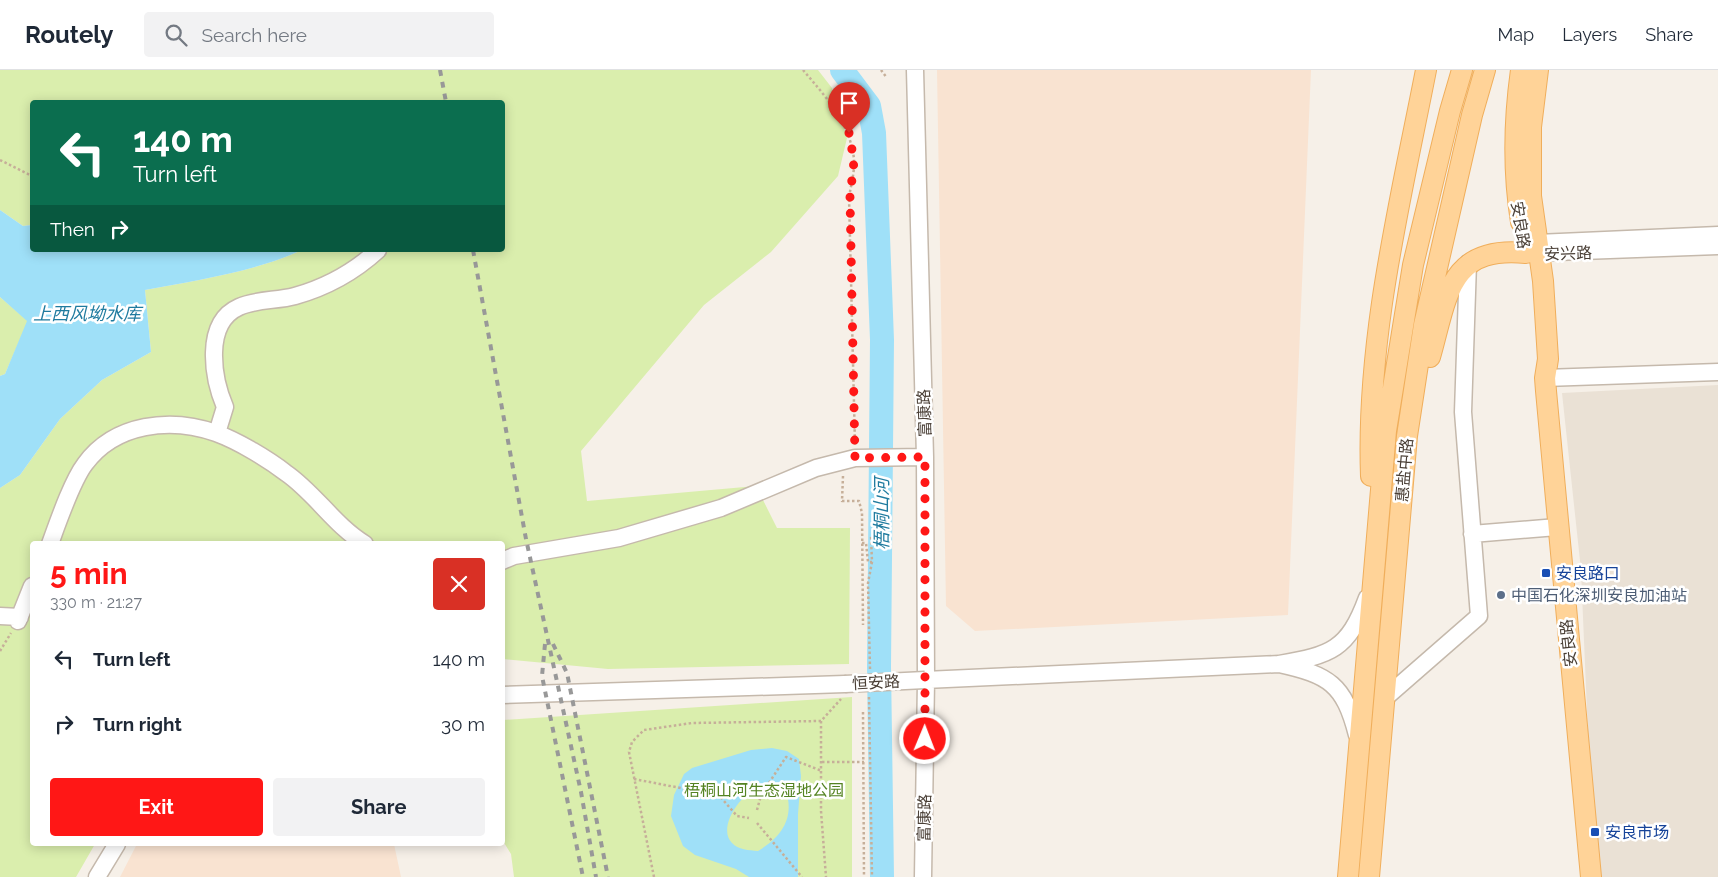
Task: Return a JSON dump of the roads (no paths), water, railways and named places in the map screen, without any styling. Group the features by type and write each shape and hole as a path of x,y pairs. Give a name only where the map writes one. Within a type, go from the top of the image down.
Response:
{"main road":[{"path":"1375,557 1370,431 1379,322 1387,270 1426,70"},
{"name":"惠盐中路","path":"1348,877 1386,431 1413,265 1450,111 1462,70"},
{"name":"惠盐中路","path":"1370,877 1407,436 1424,324 1472,115 1485,70"},
{"name":"安良路","path":"1521,70 1516,136 1517,196 1543,282 1548,359 1545,378 1557,527 1591,877"},
{"name":"安良路","path":"1534,250 1531,196 1531,127 1538,70"},
{"path":"1407,436 1450,290 1456,276 1468,263 1487,254 1534,250"}],"street":[{"name":"富康路","path":"915,70 919,458 925,680 923,877"},
{"name":"安兴路","path":"1534,250 1718,235"},
{"name":"安兴路","path":"1534,250 1718,246"},
{"path":"217,433 225,407 218,392 214,350 218,329 226,316 237,307 248,303 294,296 338,280 375,252"},
{"path":"1385,698 1479,616 1463,412 1468,263"},
{"path":"1545,378 1718,372"},
{"path":"51,541 84,465 98,448 123,432 153,424 190,427 217,433 287,473 335,521 361,541"},
{"path":"505,560 524,554 619,538 720,508 816,468 860,458 919,458"},
{"path":"1472,534 1557,527"},
{"path":"1279,664 1313,658 1340,645 1350,636 1358,623 1372,584"},
{"path":"0,616 19,619 30,591"},
{"path":"1279,664 1318,674 1336,688 1350,709 1359,744"},
{"name":"恒安路","path":"505,695 845,684 1279,664"},
{"path":"97,877 115,846"}],"water":[{"name":"上西风坳水库","path":"0,210 23,226 30,225 30,252 298,252 245,270 145,290 151,352 102,380 60,419 20,475 0,488 0,376 5,374 27,321 0,297"},
{"path":"772,748 787,751 799,759 801,776 798,814 798,877 749,877 736,869 695,855 683,846 671,816 674,795 684,774 692,768 751,750","holes":["771,787 788,799 789,808 786,823 772,841 758,851 740,848 732,843 728,837 729,821 737,805 750,792 759,788"]}],"waterway":[{"name":"梧桐山河","path":"842,70 869,106 874,133 882,340 879,667 882,877"}],"railway":[{"path":"440,70 446,100"},
{"path":"473,252 526,539 581,792 596,877"},
{"path":"545,644 542,676 583,877"},
{"path":"553,644 567,673 608,877"}],"place":[{"name":"安良路口","path":"1546,573"},
{"name":"中国石化深圳安良加油站","path":"1501,595"},
{"name":"安良市场","path":"1595,832"}],"park label":[{"name":"梧桐山河生态湿地公园","path":"764,790"}]}
